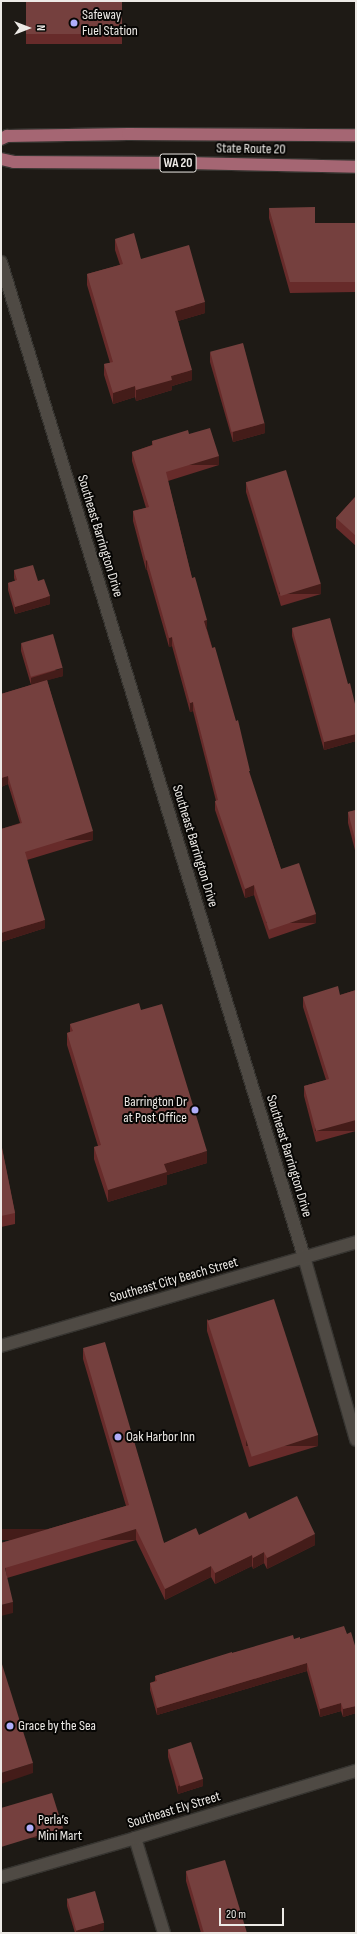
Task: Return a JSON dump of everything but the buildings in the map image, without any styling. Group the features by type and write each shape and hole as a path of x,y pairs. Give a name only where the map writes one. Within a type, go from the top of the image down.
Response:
{"main road":[{"name":"State Route 20","path":"1,139 7,136 128,134 356,135"},
{"name":"State Route 20","path":"1,159 14,162 186,163 356,167"}],"street":[{"name":"Southeast Barrington Drive","path":"1,262 304,1258 356,1440"},
{"name":"Southeast City Beach Street","path":"1,1346 356,1242"},
{"name":"Southeast Ely Street","path":"1,1877 356,1771"},
{"path":"135,1838 164,1933"}],"place":[{"name":"Safeway Fuel Station","path":"74,23"},
{"name":"Barrington Dr at Post Office","path":"195,1110"},
{"name":"Oak Harbor Inn","path":"118,1437"},
{"name":"Grace by the Sea","path":"10,1726"},
{"name":"Perla’s Mini Mart","path":"30,1828"}]}
